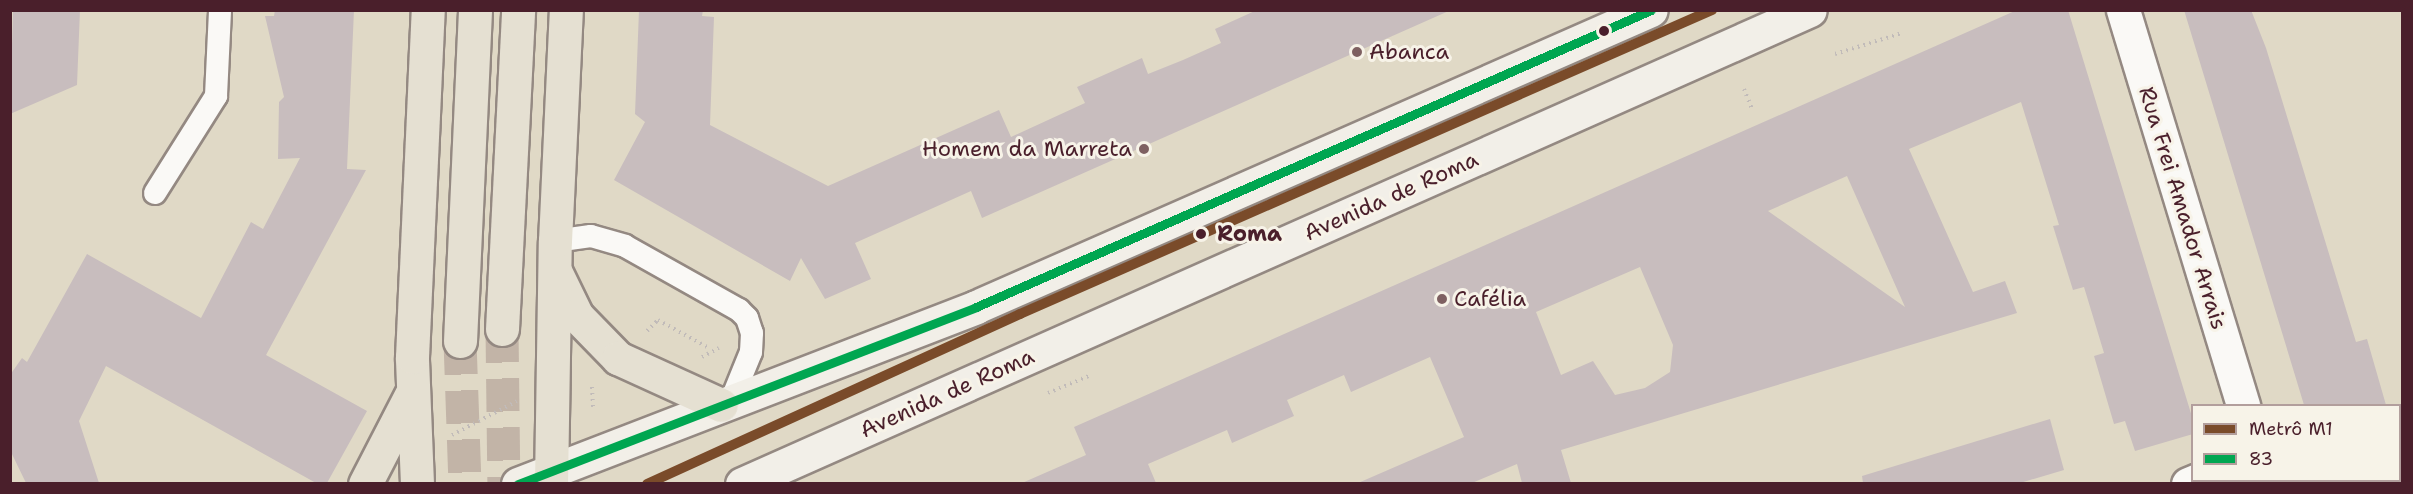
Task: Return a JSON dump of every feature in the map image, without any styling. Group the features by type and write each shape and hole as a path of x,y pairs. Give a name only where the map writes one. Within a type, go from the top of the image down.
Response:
{"main road":[{"path":"417,483 412,393 428,10"},
{"path":"460,341 475,10"},
{"path":"502,329 518,10"},
{"path":"551,478 554,254 566,10"},
{"path":"518,483 551,478 726,403 976,307 1651,10"},
{"name":"Avenida de Roma","path":"742,483 1810,10"},
{"path":"554,254 577,316 618,358 726,403"},
{"path":"365,483 412,393"}],"street":[{"name":"Rua Frei Amador Arrais","path":"2123,10 2243,404"}],"lane":[{"path":"155,193 216,96 220,10"},
{"path":"554,254 591,236 625,246 739,310 747,318 752,333 752,352 726,403"}],"path":[{"path":"1835,54 1902,33"},
{"path":"1744,89 1752,109"},
{"path":"669,326 707,347"},
{"path":"1048,393 1091,375"},
{"path":"591,377 592,407"},
{"path":"446,438 528,395"}],"building":[{"path":"13,10 80,10 77,85 10,114"},
{"path":"275,10 354,10 347,169 366,170 266,355 367,411 327,483 316,483 106,366 79,421 99,483 26,483 10,450 10,375 22,358 27,362 87,254 201,318 251,222 263,229 300,158 278,159 279,102 284,97 265,16 274,16"},
{"path":"639,10 703,10 702,16 714,17 710,125 828,186 999,110 1011,137 1085,103 1077,87 1142,58 1148,74 1183,60 1221,43 1215,29 1257,10 1451,10 982,218 971,191 855,243 871,279 825,299 801,258 790,281 614,180 645,122 635,114"},
{"path":"2017,10 2068,10 2191,413 2191,435 2135,451 2125,421 2114,424 2094,356 2104,353 2084,287 2073,290 2053,226 2059,225 2021,102 1909,149 1973,292 2005,281 2017,313 1561,450 1571,483 1522,483 1517,464 1472,483 1358,483 1464,437 1430,357 1351,392 1344,375 1287,400 1294,416 1232,443 1227,430 1148,464 1156,483 1022,483 1086,455 1074,427","holes":["1847,176 1905,307 1768,211","1640,267 1673,345 1670,372 1645,388 1615,395 1593,361 1561,375 1536,312"]},
{"path":"2184,10 2251,10 2266,48 2356,342 2367,339 2386,404 2304,404"},
{"path":"2050,419 2064,470 2020,483 1863,483 1862,476"}],"tunnel":[{"path":"502,329 504,484"},
{"path":"460,341 465,484"}],"metro line":[{"name":"M1","path":"647,484 1020,314 1712,10"}],"transit line":[{"name":"83","path":"518,484 976,307 1651,10"}],"place":[{"name":"Abanca","path":"1357,52"},
{"name":"Homem da Marreta","path":"1144,149"},
{"name":"Roma","path":"1201,234"},
{"name":"Cafélia","path":"1442,299"}]}
